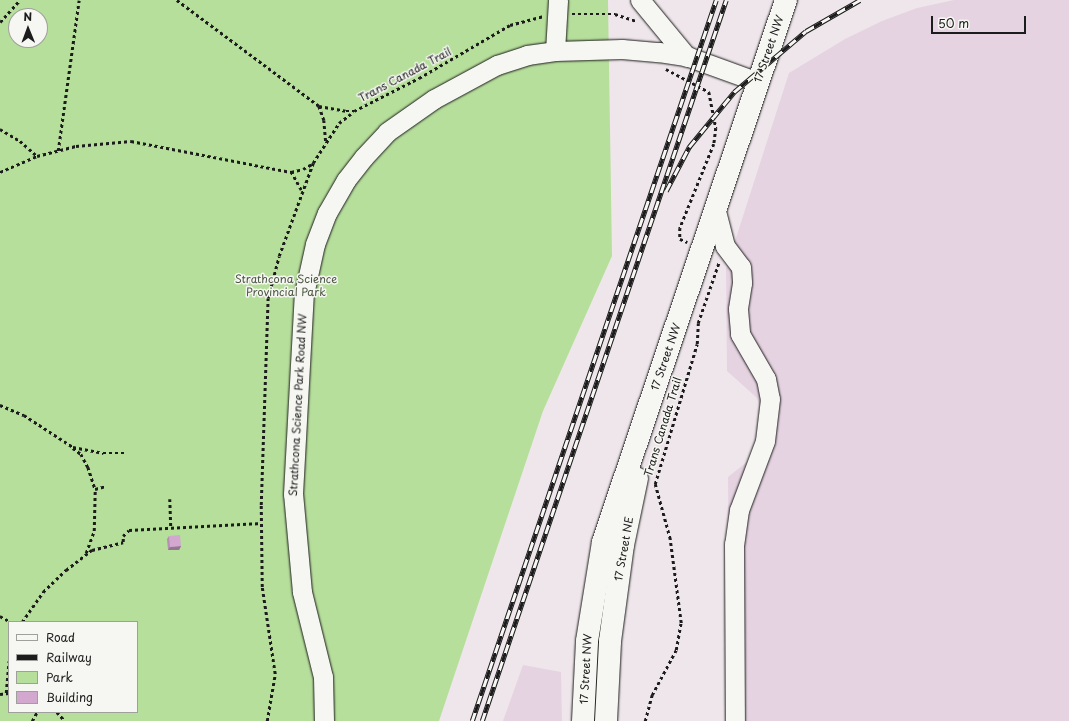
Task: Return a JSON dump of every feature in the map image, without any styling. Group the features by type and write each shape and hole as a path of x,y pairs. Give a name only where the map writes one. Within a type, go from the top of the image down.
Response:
{"main road":[{"name":"17 Street NW","path":"584,721 587,641 602,542 659,379 715,207 786,0"},
{"name":"17 Street NE","path":"606,721 610,641 623,544 659,379"}],"street":[{"path":"640,0 687,57"},
{"path":"553,8 556,51"},
{"name":"Strathcona Science Park Road NW","path":"324,721 325,692 302,592 293,494 304,294 315,244 327,213 346,180 364,157 387,132 447,90 491,68 527,55 556,51 622,49 687,57 758,82"},
{"path":"715,207 725,246 741,267 742,283 738,309 740,334 766,379 770,399 765,441 739,510 734,544 735,721"}],"path":[{"path":"0,22 20,0"},
{"path":"58,151 79,0"},
{"name":"Trans Canada Trail","path":"177,0 319,106 354,111 419,78 510,25 553,8"},
{"path":"570,14 615,14 627,16 642,24"},
{"path":"663,66 674,75 706,89 712,98 716,136 680,228 680,239 688,242"},
{"path":"319,106 324,120 326,142"},
{"path":"267,721 275,674 262,587 261,524 268,298 271,279 313,163 339,123 354,111"},
{"path":"0,129 20,141 37,156"},
{"path":"0,172 37,156 90,143 131,141 290,172 302,170 313,163"},
{"path":"290,172 302,191"},
{"name":"Trans Canada Trail","path":"645,721 652,695 676,650 681,623 670,539 655,484 697,344 698,323 719,258"},
{"path":"0,405 24,415 81,454 88,467 95,489 94,531 91,544 84,555"},
{"path":"71,446 102,453 124,453"},
{"path":"95,489 106,486"},
{"path":"170,498 172,528"},
{"path":"23,621 43,592 84,555 92,550 123,542 123,536 129,530 261,524"},
{"path":"0,616 9,621"},
{"path":"0,694 7,693 8,677"},
{"path":"58,713 65,721"}],"shaded area":[{"path":"954,0 1069,0 1069,721 730,721 728,477 752,458 758,449 761,408 756,397 727,371 726,269 789,73 845,39 882,21 917,8"},
{"path":"523,665 561,672 562,721 503,721"}],"green space":[{"name":"Strathcona Science Provincial Park","path":"0,0 608,0 612,256 543,411 439,721 0,721"}],"building":[{"path":"180,535 181,546 170,547 169,536"}],"railway":[{"path":"472,721 716,0"},
{"path":"482,721 726,0"},
{"path":"666,191 689,147 734,92 806,31 860,0"}]}
